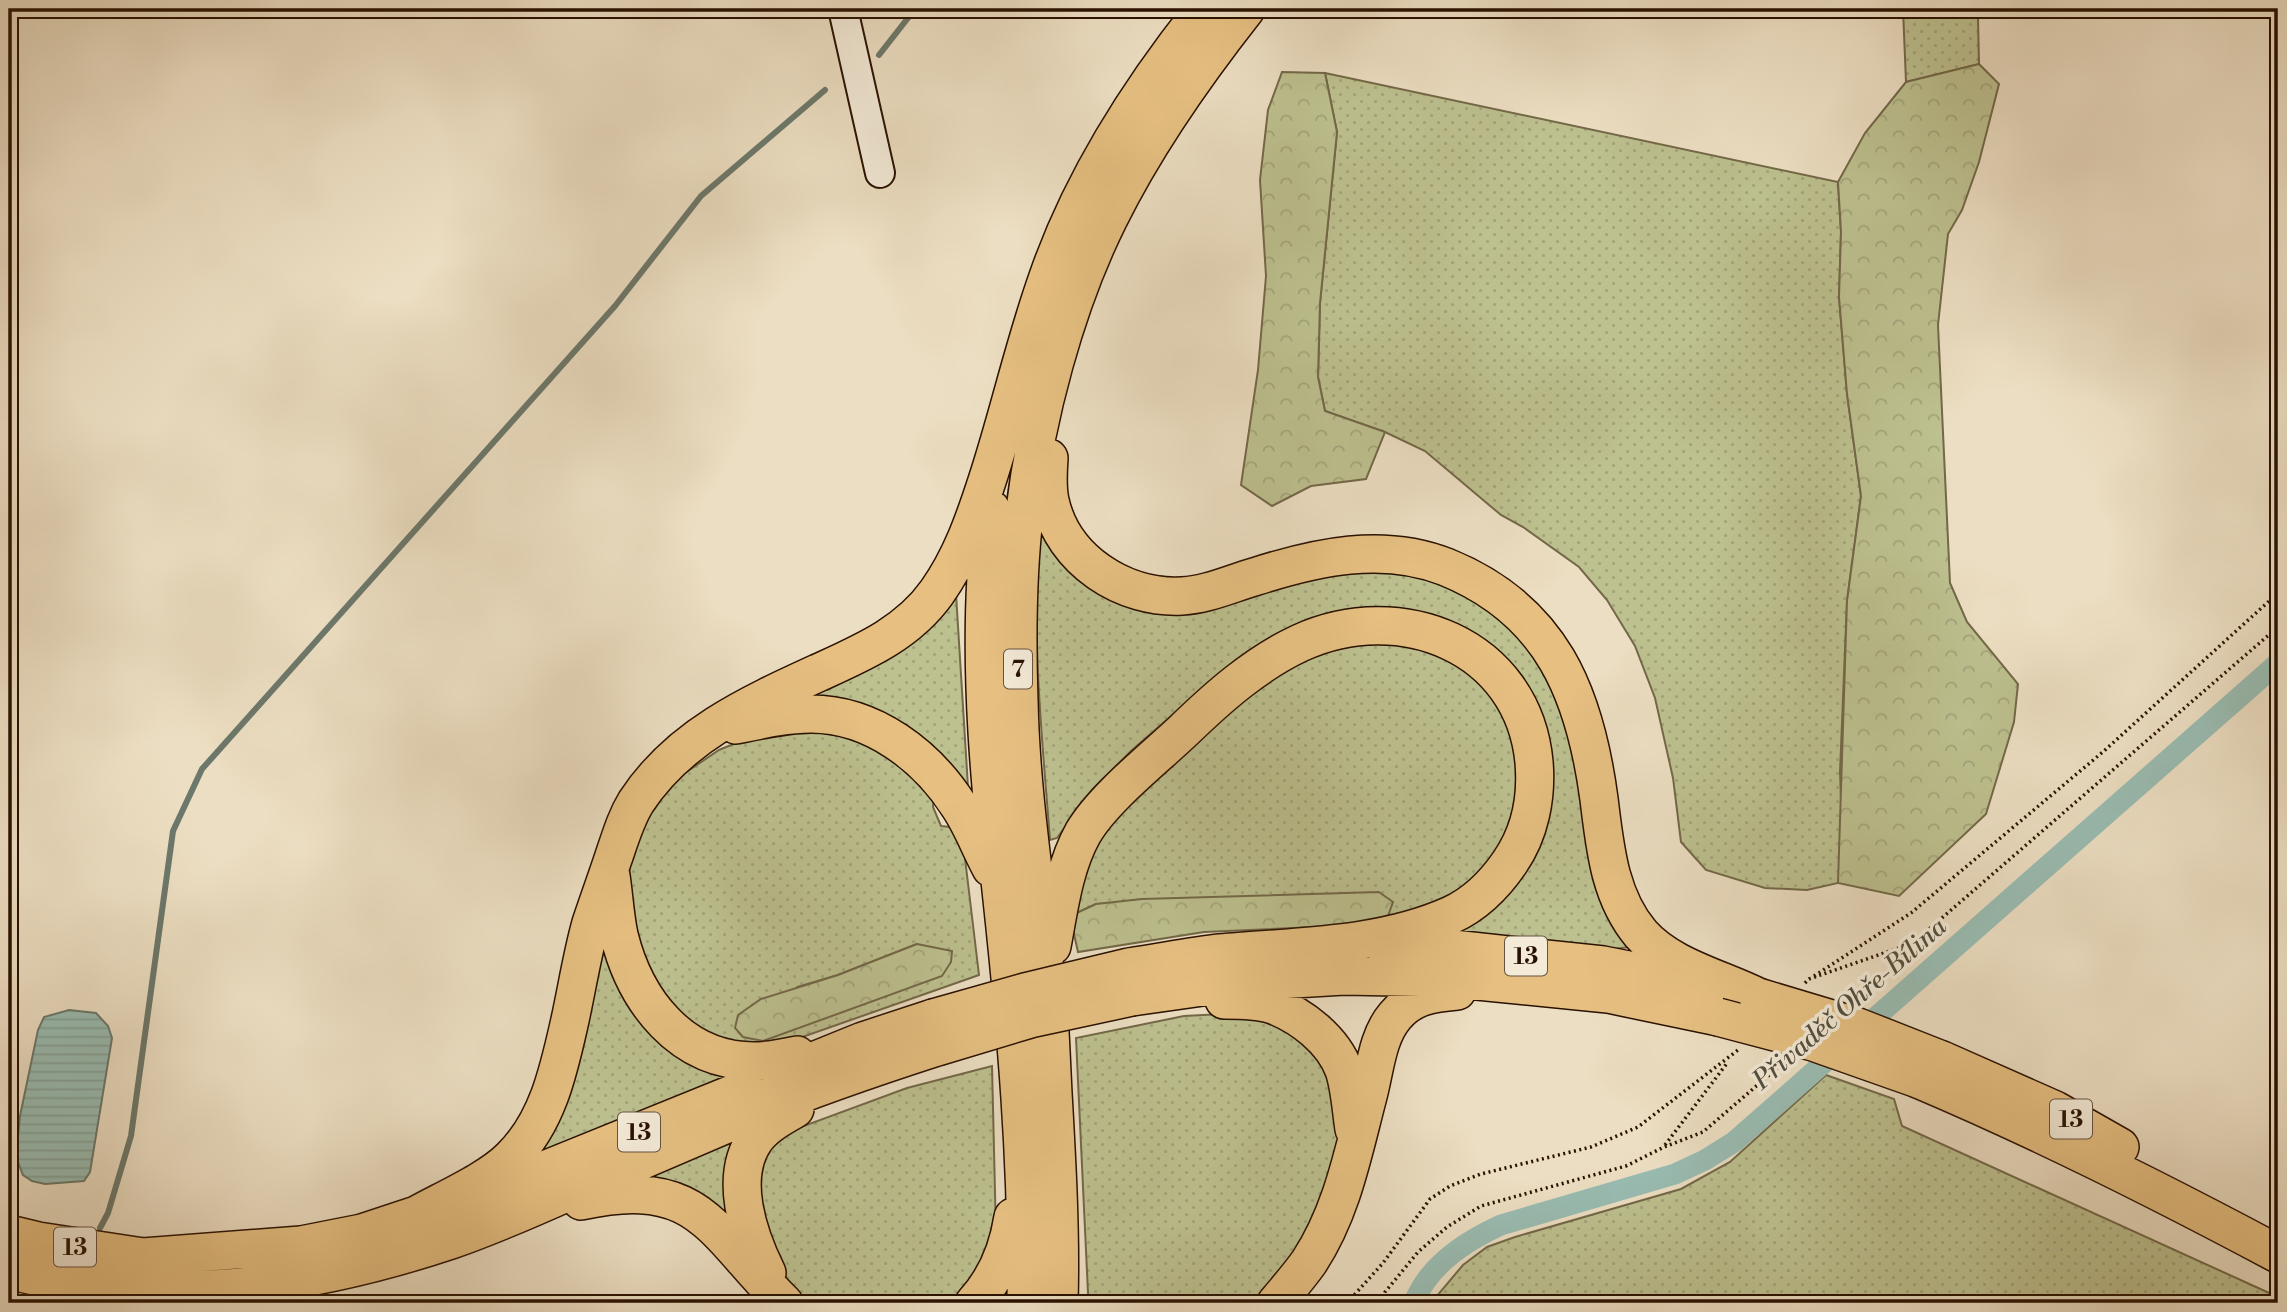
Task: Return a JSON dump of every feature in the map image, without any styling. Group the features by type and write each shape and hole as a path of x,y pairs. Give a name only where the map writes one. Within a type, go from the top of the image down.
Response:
{"highway":[{"name":"7","path":"1026,1303 1024,1150 1018,1056 985,708 984,613 989,520 1005,425 1024,352 1049,275 1076,210 1108,147 1137,101 1181,37 1204,9"},
{"name":"7","path":"1059,1303 1061,1256 1046,982 1027,818 1019,704 1017,608 1024,517 1039,432 1056,359 1082,282 1108,220 1140,159 1202,66 1246,9"},
{"path":"1056,359 1048,477 1050,501 1066,537 1093,568 1112,581 1146,593 1184,596 1290,565 1334,556 1369,554 1407,557 1446,567 1486,587 1519,612 1544,639 1566,673 1581,708 1591,747 1606,854 1614,888 1628,915 1643,936 1667,955 1740,999"},
{"path":"414,1217 491,1174 510,1160 539,1120 559,1067 591,924 625,823 655,775 705,732 746,706 885,641 917,618 954,565 965,542 1005,425"},
{"path":"1046,982 1070,863 1083,834 1100,809 1209,706 1257,668 1301,643 1335,631 1378,624 1400,625 1442,637 1462,647 1495,674 1509,692 1524,721 1533,752 1535,773 1534,795 1524,836 1503,873 1480,896 1454,914 1416,929 1387,936 1307,947"},
{"path":"705,732 763,719 812,714 850,720 893,738 919,757 961,808 1001,889"},
{"path":"610,868 619,934 635,982 665,1023 688,1042 720,1056 754,1061 858,1058"},
{"name":"13","path":"9,1234 143,1257 301,1245 362,1233 510,1184 935,1032 1030,1018 1217,953 1307,947 1453,949 1603,965 1858,1027 2055,1140 2278,1254"},
{"name":"13","path":"1130,982 1231,983 1344,976 1447,978 1608,994 1740,999"},
{"path":"1130,982 1270,1004 1310,1027 1331,1047 1344,1070 1355,1141"},
{"path":"1276,1303 1310,1261 1327,1229 1348,1174 1385,1032 1397,1013 1406,1004 1429,994 1521,984"},
{"path":"785,1303 774,1286 755,1243 743,1194 744,1163 753,1144 765,1129 858,1058"},
{"name":"13","path":"9,1270 27,1275 144,1289 228,1289 309,1278 367,1265 452,1239 515,1215 746,1116 858,1058"},
{"name":"13","path":"1930,1070 2055,1110 2278,1246"},
{"path":"974,1303 995,1275 1004,1256 1010,1237 1024,1150"},
{"path":"515,1215 617,1194 636,1193 666,1198 681,1203 711,1223 785,1303"},
{"path":"1061,1256 1074,1303"}],"street":[{"path":"843,9 880,173"}],"path":[{"path":"1799,989 1809,979 1911,913 2104,751 2278,593"},
{"path":"1856,1001 1913,943 2278,627"},
{"path":"1809,979 1913,943"},
{"path":"1664,1147 1741,1048"},
{"path":"1348,1303 1383,1263 1430,1199 1450,1186 1481,1174 1591,1147 1638,1127 1731,1058"},
{"path":"1381,1303 1385,1292 1419,1252 1447,1227 1481,1206 1626,1166 1703,1132 1787,1060"}],"green space":[{"path":"1903,9 1974,9 1978,18 1979,64 1906,82"},
{"path":"1979,64 1999,84 1979,162 1962,210 1948,234 1938,325 1950,583 1967,622 2018,684 2014,722 1986,814 1899,896 1838,883 1847,601 1861,496 1847,394 1839,297 1841,232 1838,182 1865,133 1906,82"},
{"path":"1282,72 1325,73 1337,132 1320,303 1318,377 1325,411 1385,432 1366,479 1311,486 1272,506 1241,485 1258,370 1266,276 1260,180 1268,110"},
{"path":"1325,73 1838,182 1841,232 1839,297 1847,394 1861,496 1847,601 1840,772 1843,855 1838,883 1807,890 1765,888 1706,870 1681,842 1673,778 1655,698 1635,646 1607,600 1579,567 1523,527 1501,515 1425,451 1385,432 1325,411 1318,377 1320,303 1337,132"},
{"path":"1041,525 1083,581 1294,581 1369,570 1404,573 1440,582 1477,601 1508,625 1531,649 1565,714 1631,947 1612,949 1441,932 1479,912 1545,750 1424,618 1200,691 1131,751 1092,790 1057,838 1050,840 1037,643"},
{"path":"956,594 968,787 798,699"},
{"path":"1418,641 1487,683 1521,754 1513,832 1465,893 1385,924 1118,903 1096,904 1070,916 1081,867 1109,817 1264,678 1338,643"},
{"path":"811,731 871,745 903,763 934,794 933,807 941,826 950,827 964,850 979,975 771,1048 755,1049 694,1032 646,976 628,892 631,851 653,803 682,775 719,750 760,733","holes":["917,944 763,1041 797,987 838,975"]},
{"path":"1379,892 1393,902 1385,924 1204,932 1078,952 1070,916 1096,904 1142,899"},
{"path":"603,943 625,996 634,1012 658,1041 690,1063 725,1077 528,1160"},
{"path":"917,944 952,951 951,962 942,976 763,1041 743,1037 735,1028 738,1015 761,999 838,975"},
{"path":"1242,1013 1267,1017 1302,1037 1331,1074 1342,1141 1315,1223 1264,1296 1255,1303 1090,1303 1076,1038 1184,1016"},
{"path":"992,1066 996,1234 989,1253 966,1289 952,1303 805,1303 786,1278 778,1261 757,1193 762,1157 782,1134 907,1088"},
{"path":"1826,1075 1894,1099 1902,1126 2278,1297 2278,1303 1431,1303 1463,1265 1487,1247 1681,1189 1730,1162"},
{"path":"743,1135 740,1238 635,1183"}],"water":[{"path":"69,1010 96,1013 108,1026 112,1038 90,1172 84,1181 45,1184 32,1181 23,1175 16,1157 20,1116 38,1030 44,1017"}],"building":[{"path":"18,703 18,727 9,727 9,704"}],"waterway":[{"path":"879,55 915,9"},
{"path":"100,1228 108,1213 131,1136 173,831 202,769 615,306 701,196 825,90"},
{"name":"Přivaděč Ohře-Bílina","path":"1414,1303 1420,1289 1438,1266 1488,1231 1675,1174 1734,1142 2278,663"}]}
